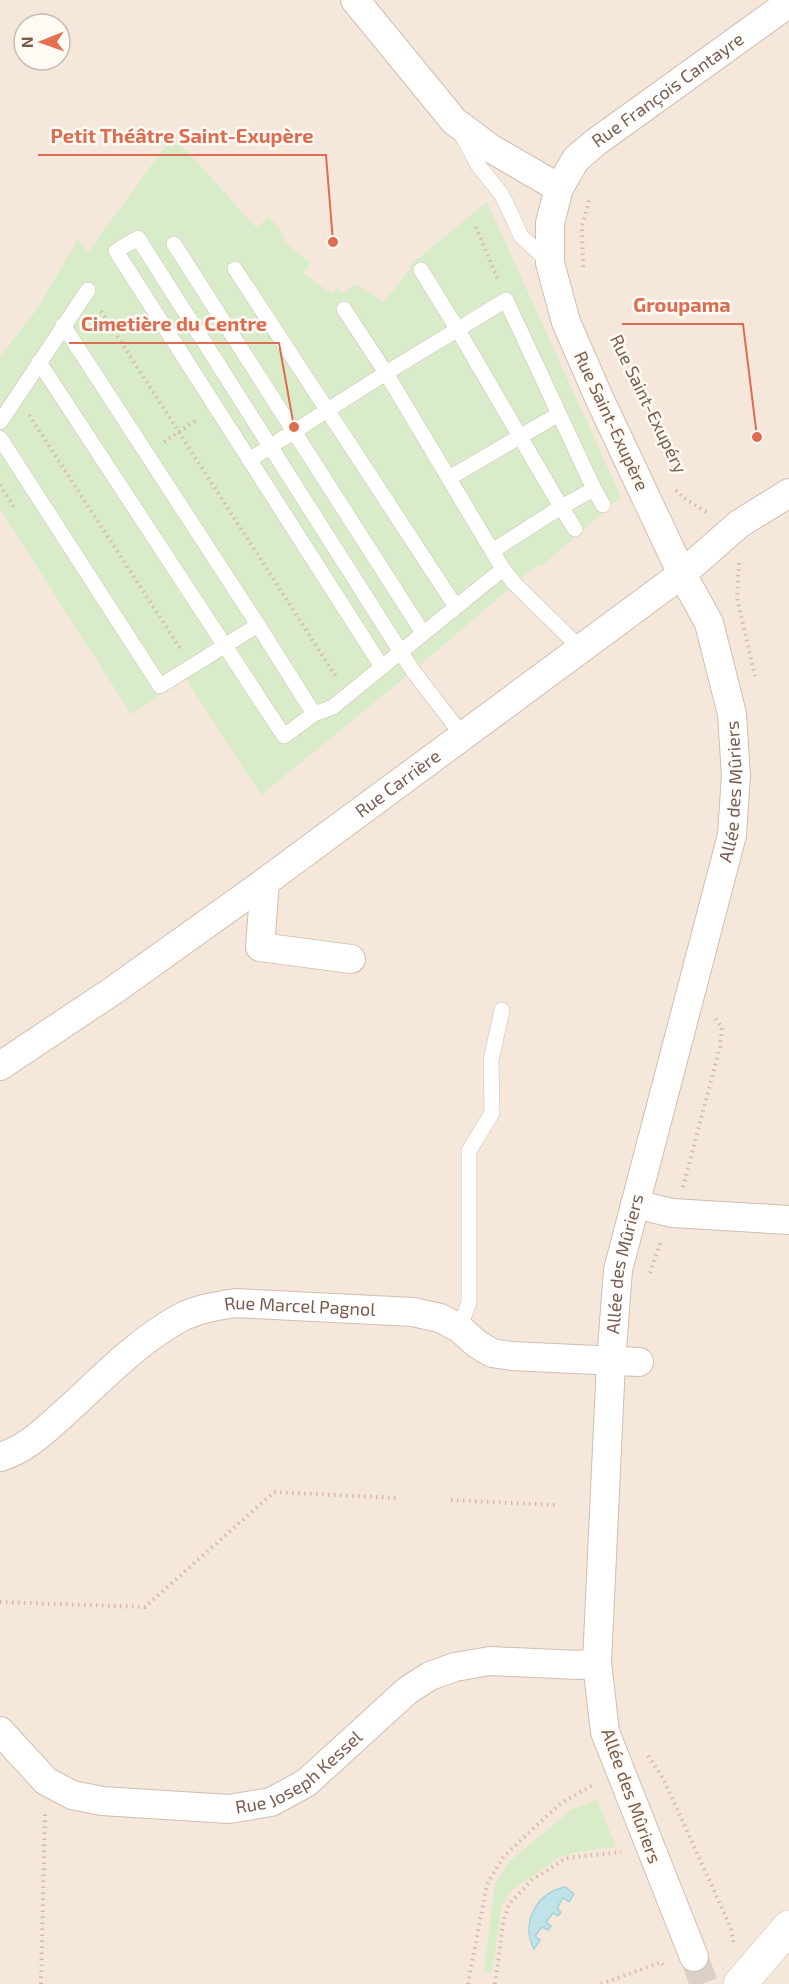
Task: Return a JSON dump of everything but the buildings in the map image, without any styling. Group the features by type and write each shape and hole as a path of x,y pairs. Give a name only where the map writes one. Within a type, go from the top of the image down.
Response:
{"main road":[{"path":"745,1978 789,1927"}],"street":[{"path":"361,2 454,121 490,148 559,188"},
{"name":"Rue François Cantayre","path":"559,188 576,159 596,142 789,3"},
{"name":"Rue Saint-Exupère","path":"559,188 550,223 550,263 566,322 682,574"},
{"name":"Rue Carrière","path":"0,1066 114,990 266,882 682,574 739,524 789,493"},
{"name":"Allée des Mûriers","path":"682,574 709,623 732,714 736,776 732,835 618,1270 611,1362 597,1663 605,1732 694,1957"},
{"path":"266,882 260,947 351,959"},
{"path":"634,1204 672,1212 789,1220"},
{"name":"Rue Marcel Pagnol","path":"0,1457 9,1455 34,1440 149,1338 180,1318 208,1307 236,1304 413,1312 440,1318 459,1328 477,1344 492,1353 511,1356 639,1362"},
{"name":"Rue Joseph Kessel","path":"0,1731 46,1781 72,1795 102,1801 229,1809 271,1802 306,1783 408,1690 430,1676 456,1666 490,1661 579,1665 597,1663"}],"lane":[{"path":"454,121 478,165 502,195 521,236 550,263"},
{"path":"382,667 116,251 138,238 413,671 463,736"},
{"path":"174,244 423,633"},
{"path":"235,269 456,607"},
{"path":"421,270 575,529"},
{"path":"0,422 88,290"},
{"path":"249,460 506,300 603,505"},
{"path":"344,309 386,373 503,569 515,584 581,649"},
{"path":"63,325 314,714"},
{"path":"39,362 284,736 314,714 333,707 503,569"},
{"path":"449,478 559,414"},
{"path":"0,438 160,686 258,626"},
{"path":"492,551 594,489"},
{"path":"459,1328 469,1303 470,1151 492,1113 491,1060 502,1010"}],"path":[{"path":"582,226 584,278"},
{"path":"476,227 506,300"},
{"path":"88,290 348,694"},
{"path":"17,396 192,666"},
{"path":"146,454 216,408"},
{"name":"Rue Saint-Exupéry","path":"674,487 684,498 716,518 739,561 737,598 757,684"},
{"path":"647,1282 681,1192 720,1047 722,1027 712,1014"},
{"path":"0,1602 145,1607 274,1492 396,1498"},
{"path":"451,1500 555,1505"},
{"path":"646,1754 663,1778 731,1928 736,1954 745,1978"},
{"path":"41,1984 46,1781"},
{"path":"468,1984 487,1884 504,1856 561,1803 595,1784"},
{"path":"495,1984 503,1923 509,1904 532,1880 566,1858 625,1851"},
{"path":"601,1984 661,1962 672,1977"}],"shaded area":[{"path":"0,0 789,0 789,1984 0,1984"}],"green space":[{"path":"173,136 257,228 269,216 285,237 283,241 311,263 303,273 332,294 338,288 343,293 356,284 384,302 411,268 409,266 487,202 621,497 541,567 539,565 529,572 413,671 261,795 186,679 131,714 0,509 0,357 39,306 78,239 88,252"},
{"path":"597,1800 616,1847 576,1852 558,1858 511,1891 502,1904 492,1972 484,1972 495,1884 510,1861 571,1810"}],"water":[{"path":"565,1887 574,1894 569,1902 563,1898 557,1908 561,1912 558,1916 553,1913 546,1922 551,1926 548,1930 542,1927 535,1936 540,1940 534,1949 529,1929 534,1910 546,1895"}],"tunnel":[{"path":"694,1957 704,1984"}],"place":[{"name":"Petit Théâtre Saint-Exupère","path":"333,242"},
{"name":"Cimetière du Centre","path":"294,427"},
{"name":"Groupama","path":"757,437"}]}
